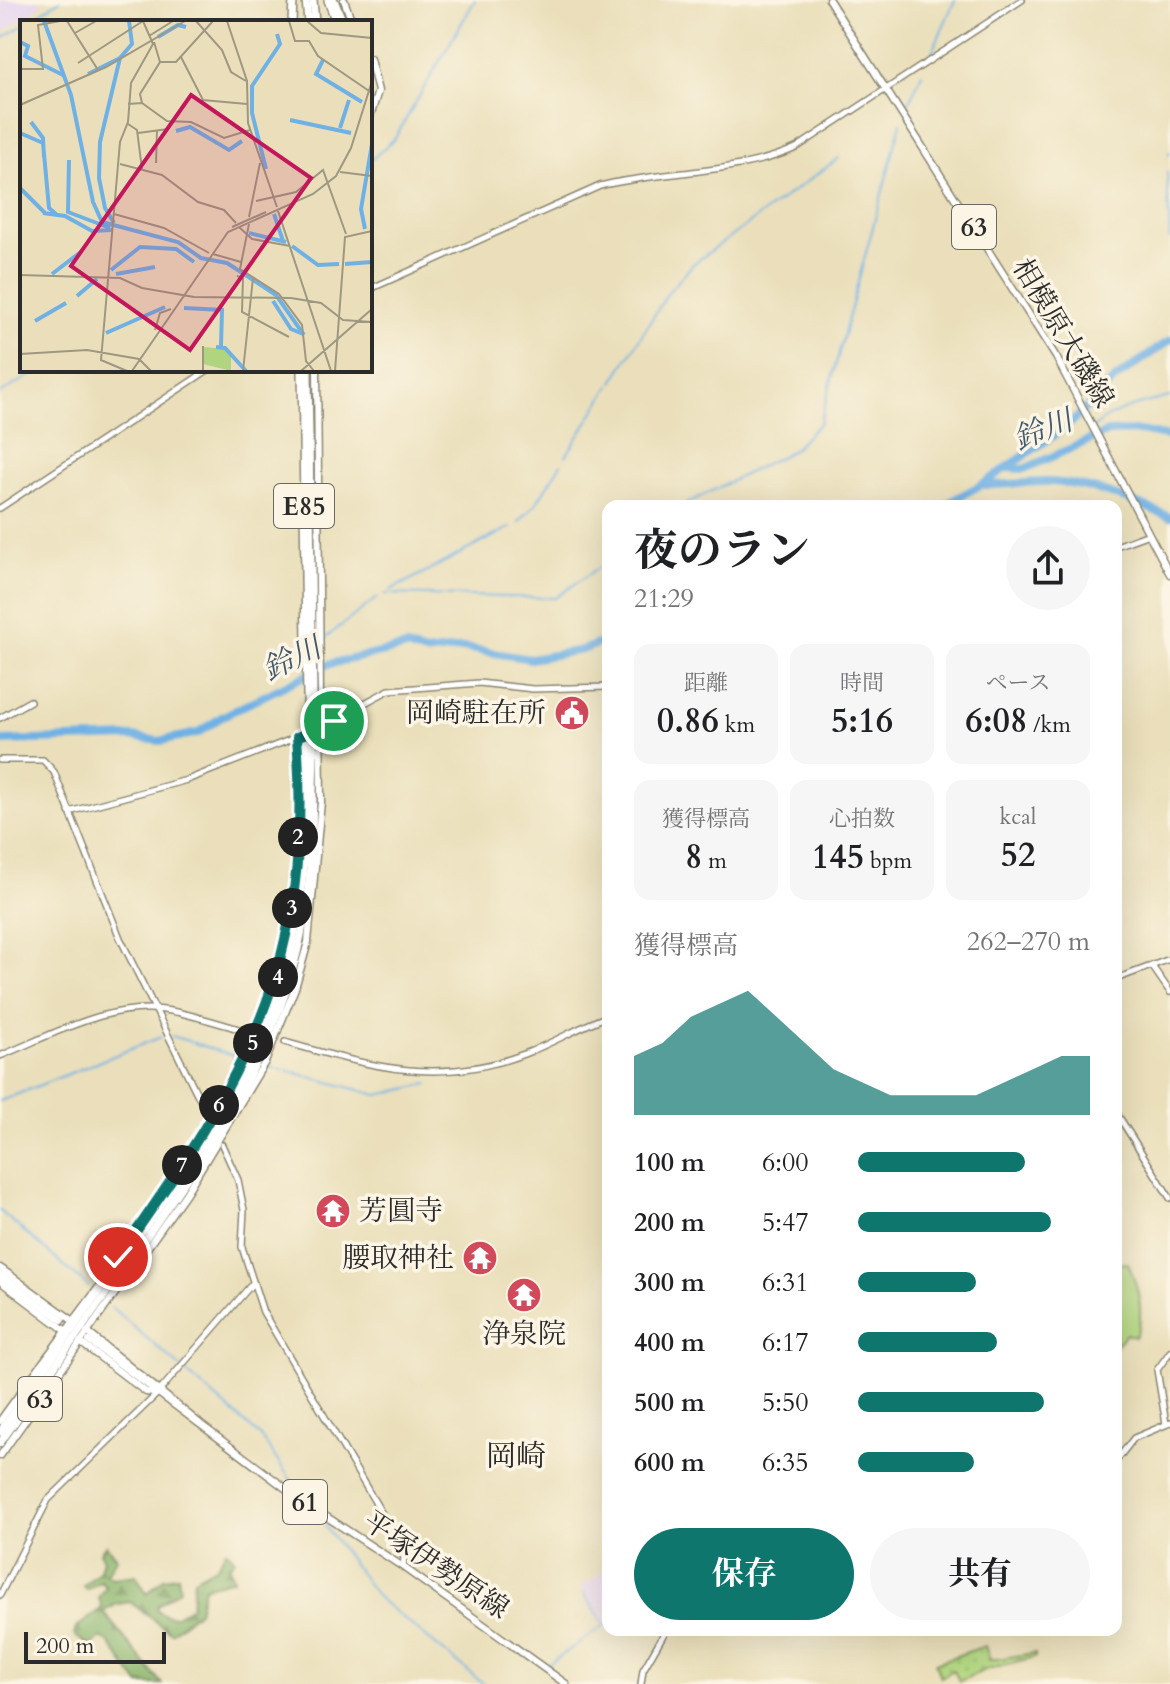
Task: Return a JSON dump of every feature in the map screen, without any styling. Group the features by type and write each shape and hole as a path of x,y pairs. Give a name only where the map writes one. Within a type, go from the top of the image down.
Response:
{"highway":[{"path":"294,20 295,0"},
{"path":"305,0 306,20"},
{"path":"313,0 315,20"},
{"path":"328,0 335,20"},
{"path":"334,0 342,20"},
{"name":"E85","path":"0,1443 222,1127 259,1060 288,986 303,923 311,852 301,372"},
{"name":"E85","path":"308,372 309,640"},
{"name":"E85","path":"0,1432 216,1124 253,1058 282,985 297,922 305,853 311,748"}],"main road":[{"path":"344,0 351,20"},
{"name":"相模原大磯線","path":"829,0 1080,400 1170,574"},
{"path":"372,67 378,91 372,110"},
{"name":"63","path":"0,1456 217,1146 251,1089 282,1023 308,942 318,854 322,726 317,372"},
{"path":"297,737 322,726"},
{"name":"63","path":"0,1421 171,1183 232,1084 260,1027 282,962 293,900 300,802 297,737"},
{"path":"0,1268 72,1320"},
{"path":"0,1275 62,1320"},
{"path":"0,1281 65,1330"},
{"path":"87,1332 159,1392"},
{"path":"89,1341 159,1392"},
{"path":"80,1342 146,1392 159,1392"},
{"name":"平塚伊勢原線","path":"159,1392 304,1502 403,1567 566,1684"}],"street":[{"path":"372,288 600,186 784,154 1022,0"},
{"path":"0,508 205,372"},
{"path":"1122,544 1149,534"},
{"path":"322,726 389,690 479,683 533,689 602,687"},
{"path":"0,718 30,701"},
{"path":"69,812 187,780 297,737"},
{"path":"0,760 43,760 54,772 153,1009 208,1116"},
{"path":"1122,977 1170,959"},
{"path":"1152,966 1170,992"},
{"path":"0,1056 87,1021 120,1012 153,1009 249,1032"},
{"path":"285,1042 377,1068 451,1071 526,1053 602,1019"},
{"path":"1122,1122 1170,1198"},
{"path":"222,1145 238,1180 244,1210 242,1247 252,1284 270,1325 398,1541 404,1558 403,1567"},
{"path":"0,1595 48,1500 159,1392 252,1284"},
{"path":"1122,1453 1134,1438 1168,1424 1157,1370 1170,1352"},
{"path":"641,1684 648,1660 662,1636"}],"shaded area":[{"path":"0,0 39,0 42,5 0,34"},
{"path":"334,725 346,736 345,748 327,749 327,729"},
{"path":"602,1573 602,1619 580,1587"}],"green space":[{"path":"1128,1263 1138,1291 1140,1319 1135,1337 1126,1334 1122,1339 1122,1264"},
{"path":"106,1545 117,1558 106,1574 113,1578 136,1575 147,1594 164,1578 178,1576 180,1589 157,1606 157,1610 167,1616 178,1615 191,1606 194,1579 217,1566 226,1550 235,1559 229,1566 233,1579 204,1587 198,1611 171,1633 130,1602 117,1604 103,1612 162,1684 139,1684 108,1642 101,1638 90,1646 74,1635 76,1628 102,1608 99,1598 106,1587 101,1581 86,1590 83,1586 99,1572 103,1560 100,1552"},
{"path":"985,1646 990,1660 1035,1653 1035,1657 987,1669 960,1681 952,1670 941,1677 935,1663"}],"waterway":[{"path":"30,20 60,0"},
{"path":"372,159 395,138 475,0"},
{"path":"932,52 955,0"},
{"path":"0,40 20,27"},
{"path":"906,109 922,73"},
{"path":"694,500 793,450 820,423 901,123"},
{"path":"613,382 669,291 693,264 839,158"},
{"path":"1167,172 1170,239"},
{"path":"953,500 981,485 1068,426 1115,379 1170,340"},
{"path":"0,394 36,372"},
{"path":"566,456 610,386"},
{"path":"1091,436 1090,431 1117,412 1170,397"},
{"name":"鈴川","path":"1008,468 1024,469 1108,432 1140,431 1170,437"},
{"path":"518,523 536,504 561,464"},
{"path":"982,485 1066,483 1112,494 1170,517"},
{"path":"391,590 511,527"},
{"path":"385,594 555,598 602,565"},
{"path":"321,641 377,598"},
{"name":"鈴川","path":"0,741 132,737 160,741 198,733 223,716 329,664 407,647 425,653 465,648 530,659 582,650 602,642"},
{"path":"172,1036 241,1058"},
{"path":"0,1101 161,1037"},
{"path":"269,1066 378,1095 428,1084"},
{"path":"0,1211 89,1287"},
{"path":"111,1307 261,1437 298,1490"},
{"path":"325,1526 378,1598 484,1684"},
{"path":"584,1594 602,1621"},
{"path":"549,1664 602,1627"}],"place":[{"name":"岡崎駐在所","path":"572,713"},
{"name":"芳圓寺","path":"333,1211"},
{"name":"腰取神社","path":"480,1258"},
{"name":"浄泉院","path":"524,1295"}],"district":[{"name":"岡崎","path":"516,1456"}],"route":[{"path":"118,1257 207,1126 243,1064 260,1027 282,962 293,900 300,802 297,737 334,721"}]}
